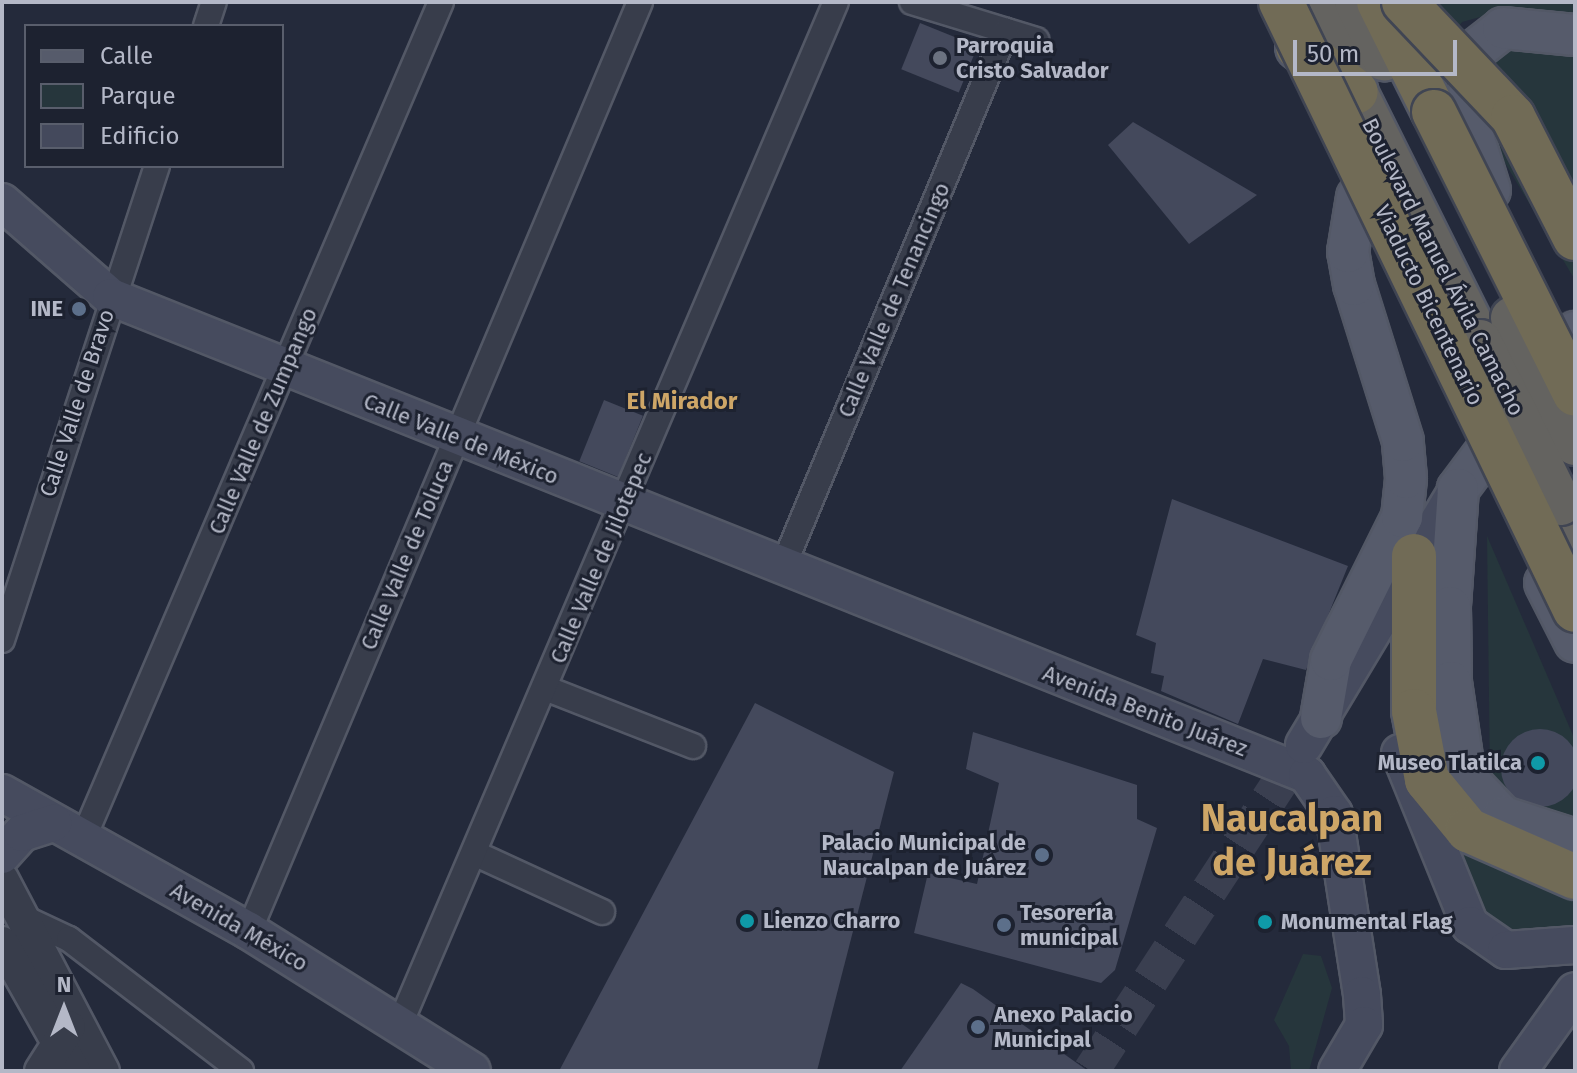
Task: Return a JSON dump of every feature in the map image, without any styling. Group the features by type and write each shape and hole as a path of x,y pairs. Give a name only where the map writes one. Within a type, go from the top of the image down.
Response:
{"highway":[{"name":"Boulevard Manuel Ávila Camacho","path":"1311,2 1356,92 1517,308 1568,518"},
{"name":"Boulevard Manuel Ávila Camacho","path":"1356,2 1517,308 1575,444"},
{"path":"1379,2 1575,394"},
{"path":"1401,2 1513,117 1575,238"},
{"path":"1277,9 1356,92"},
{"path":"1277,9 1575,573"},
{"name":"Viaducto Bicentenario","path":"1277,9 1575,610"},
{"path":"1408,570 1414,711 1427,780 1468,830 1575,877"}],"main road":[{"name":"Boulevard Manuel Ávila Camacho","path":"1401,2 1490,190 1517,308"},
{"name":"Boulevard Manuel Ávila Camacho","path":"1277,9 1357,197 1448,386"},
{"path":"1490,190 1467,117 1474,51 1503,28 1575,35"},
{"path":"1337,1071 1364,1025 1362,995 1334,814 1310,746 1331,660 1402,517 1406,478 1403,441 1352,274 1357,197"},
{"name":"Calle Valle de México","path":"2,202 111,297 944,635"},
{"path":"1517,308 1575,324"},
{"path":"1310,746 1408,570 1458,489 1575,332"},
{"path":"1458,489 1451,682 1465,777 1503,817 1575,840"},
{"path":"1527,547 1575,642"},
{"path":"1408,570 1398,742 1458,903 1482,937 1506,950 1575,945"},
{"name":"Avenida Benito Juárez","path":"944,635 1310,746"},
{"name":"Avenida México","path":"2,793 249,931 472,1071"},
{"path":"2,855 22,833 68,831"},
{"path":"1518,1071 1575,991"}],"street":[{"path":"207,24 214,2"},
{"name":"Calle Valle de Zumpango","path":"68,831 286,367 441,2"},
{"name":"Calle Valle de Toluca","path":"249,931 640,2"},
{"name":"Calle Valle de Jilotepec","path":"400,1024 836,2"},
{"path":"912,2 1036,40"},
{"name":"Calle Valle de Tenancingo","path":"782,569 1006,31"},
{"name":"Calle Valle de Bravo","path":"2,640 111,297 156,168"},
{"path":"545,688 693,746"},
{"path":"474,853 602,912"},
{"path":"2,879 26,919 67,1030"},
{"path":"26,919 69,939 241,1071"},
{"path":"2,943 67,1030 90,1067"},
{"path":"41,1071 67,1030"}],"green space":[{"path":"1409,2 1575,2 1575,20 1513,8 1462,22 1438,55"},
{"path":"1497,45 1547,45 1575,57 1575,280 1474,111"},
{"path":"1487,536 1575,740 1575,826 1514,811 1490,780"},
{"path":"1442,827 1575,888 1575,939 1545,946 1483,925"},
{"path":"1303,954 1321,956 1332,988 1309,1071 1291,1071 1289,1046 1274,1020"}],"building":[{"name":"Parroquia Cristo Salvador","path":"920,23 977,46 959,93 901,69"},
{"path":"1133,122 1257,195 1189,244 1108,145"},
{"path":"604,400 643,416 618,477 579,461"},
{"path":"1172,499 1348,566 1306,670 1263,659 1238,724 1161,691 1164,676 1151,673 1156,643 1136,635"},
{"name":"Lienzo Charro","path":"755,703 894,772 817,1071 559,1071"},
{"name":"Museo Tlatilca","path":"1540,729 1555,732 1576,753 1576,783 1555,804 1540,807 1525,804 1504,783 1501,768 1504,753 1525,732"},
{"path":"973,732 1137,785 1137,819 1157,828 1115,970 1101,983 914,933 928,873 977,884 999,783 966,769"},
{"name":"Anexo Palacio Municipal","path":"961,983 973,989 1088,1071 900,1071"}],"tunnel":[{"path":"1091,1071 1304,745"}],"place":[{"name":"Parroquia Cristo Salvador","path":"940,58"},
{"name":"INE","path":"79,309"},
{"name":"Museo Tlatilca","path":"1538,763"},
{"name":"Palacio Municipal de Naucalpan de Juárez","path":"1042,855"},
{"name":"Lienzo Charro","path":"747,921"},
{"name":"Monumental Flag","path":"1265,922"},
{"name":"Tesorería municipal","path":"1004,925"},
{"name":"Anexo Palacio Municipal","path":"978,1027"}],"district":[{"name":"El Mirador","path":"682,402"},
{"name":"Naucalpan de Juárez","path":"1292,841"}]}
